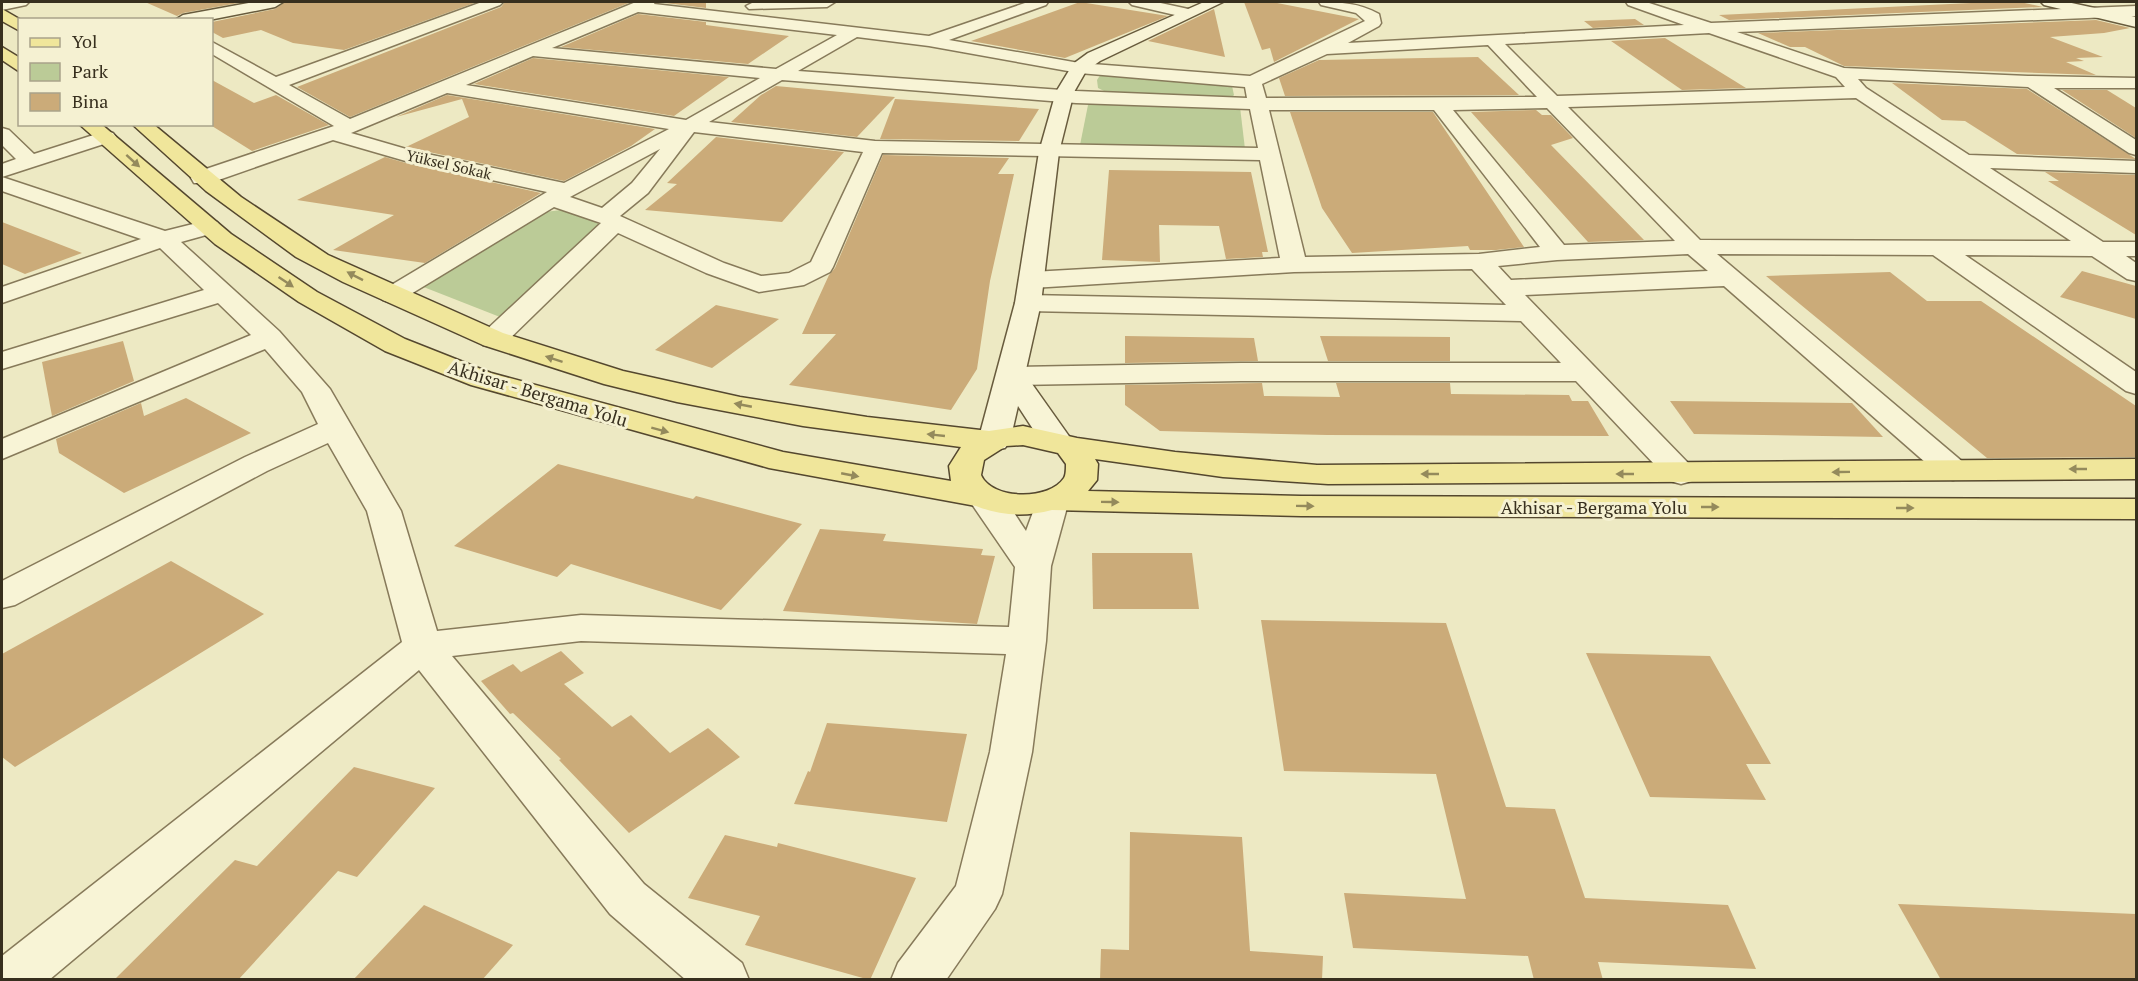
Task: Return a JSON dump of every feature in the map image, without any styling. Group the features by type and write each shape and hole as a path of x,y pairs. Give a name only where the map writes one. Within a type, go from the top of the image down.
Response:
{"main road":[{"path":"2,14 18,25"},
{"path":"2,52 18,65"},
{"name":"Akhisar - Bergama Yolu","path":"143,126 202,178 292,244 392,295 493,339 600,374 678,392 844,423 994,441"},
{"name":"Akhisar - Bergama Yolu","path":"97,131 209,227 308,297 395,345 481,379 780,461 984,497 1002,503 1022,505 1052,500 1301,506 2135,510"},
{"name":"Akhisar - Bergama Yolu","path":"984,497 971,488 965,477 965,465 972,453 994,441 1018,435 1168,461 1298,474 1681,474 2136,469"},
{"name":"Akhisar - Bergama Yolu","path":"1052,500 1075,488 1082,477 1084,466 1079,455 1062,442"}],"street":[{"path":"2,4 21,2"},
{"path":"193,18 275,2"},
{"path":"277,83 495,2"},
{"path":"666,2 728,7 827,2"},
{"path":"929,41 1041,2"},
{"path":"1137,2 1188,13"},
{"path":"994,441 1012,376 1030,291 1049,152 1064,95 1079,68 1094,57 1215,2"},
{"path":"600,6 635,7 929,41 1079,68 1253,82 1271,70 1324,49 1372,23 1373,17 1361,10 1326,2"},
{"path":"1633,2 1842,73 2032,82 2136,83"},
{"path":"2049,2 2136,22"},
{"path":"202,178 341,131 635,7"},
{"path":"1324,49 1712,28 2136,11"},
{"path":"392,295 559,195 689,126 853,33"},
{"path":"1492,40 1694,247 1953,470"},
{"name":"Yüksel Sokak","path":"213,47 277,83 341,131 409,156 559,195 715,268 759,284 795,280 821,267 875,147"},
{"path":"531,51 777,76 1064,95 1257,104 1439,104 1860,92"},
{"path":"2077,65 2006,67 2136,149"},
{"path":"1842,73 1860,92 2136,274"},
{"path":"1253,82 1294,266"},
{"path":"446,87 689,126 875,147 1049,152 1268,154"},
{"path":"1439,104 1557,254"},
{"path":"493,339 640,188 689,126"},
{"path":"2,171 32,162 97,131"},
{"path":"2,134 32,162"},
{"path":"1965,161 2136,167"},
{"path":"2,184 164,239 269,337 315,389 334,428 384,511 422,646 627,899 724,980"},
{"path":"2,295 164,239 209,227"},
{"path":"1030,291 1294,266 1479,261 1557,254 1694,247 2136,249"},
{"path":"1938,248 2136,385"},
{"path":"1479,261 1681,474"},
{"path":"1503,288 1730,278"},
{"path":"1030,291 1526,313"},
{"path":"2,361 223,293"},
{"path":"5,444 269,337"},
{"path":"1012,376 1241,372 1586,372"},
{"path":"1012,376 1062,442"},
{"path":"2,596 256,464 334,428"},
{"path":"984,497 1033,566"},
{"path":"916,980 978,894 1011,752 1027,641 1033,566 1052,500"},
{"path":"9,980 422,646 580,628 1027,641"}],"green space":[{"path":"1101,74 1212,79 1232,86 1234,95 1231,98 1106,92 1098,88 1097,80"},
{"path":"1089,100 1240,107 1245,149 1080,145"},
{"path":"561,210 587,217 599,224 500,317 421,286 545,212"}],"building":[{"path":"145,2 244,2 177,16"},
{"path":"285,2 477,2 344,50 293,43 261,30 223,38 213,33 213,22 275,9"},
{"path":"505,2 631,2 350,117 297,87 501,7"},
{"path":"657,2 706,2 706,8"},
{"path":"1080,2 1168,16 1065,58 971,41"},
{"path":"1244,2 1272,2 1359,19 1274,62 1270,48 1262,50"},
{"path":"2020,2 2043,7 1729,20 1719,15"},
{"path":"1214,9 1225,57 1148,41"},
{"path":"638,14 706,22 706,25 789,36 748,64 561,47"},
{"path":"1635,19 1644,25 1593,28 1584,21"},
{"path":"2096,20 2130,28 2104,33 2050,37 2103,57 2076,58 2084,61 2066,62 2096,75 1844,66 1805,47 1790,47 1758,33"},
{"path":"1665,38 1746,88 1682,90 1611,41"},
{"path":"1478,57 1519,95 1285,96 1279,78 1319,60"},
{"path":"533,58 729,77 674,116 474,84"},
{"path":"213,81 254,103 276,95 329,125 252,151 212,126"},
{"path":"1892,83 2027,89 2136,159 2017,154 1965,121 1942,120"},
{"path":"776,86 895,97 857,137 731,122 761,95"},
{"path":"2062,90 2107,90 2136,108 2136,138"},
{"path":"447,95 655,129 631,146 564,181 406,147 469,117 462,99 396,117"},
{"path":"895,99 1039,109 1019,141 880,139"},
{"path":"1536,110 1542,115 1551,115 1573,138 1551,145 1644,240 1588,242 1471,112"},
{"path":"1290,112 1433,112 1524,247 1470,250 1468,246 1352,253 1322,208"},
{"path":"716,137 844,152 782,222 645,210 677,184 667,183"},
{"path":"883,155 1009,158 998,174 1014,174 990,281 977,369 951,410 789,385 836,334 802,334 829,275 835,268"},
{"path":"385,157 541,193 425,263 333,250 394,215 297,200"},
{"path":"1109,170 1251,172 1268,252 1262,252 1263,257 1226,259 1219,226 1159,225 1160,262 1102,260"},
{"path":"2045,172 2136,175 2136,235 2048,181 2059,181"},
{"path":"2,222 82,253 25,274 2,264"},
{"path":"2082,271 2136,286 2136,319 2060,297"},
{"path":"1890,272 1927,301 1981,301 2136,406 2136,457 1987,458 1766,276"},
{"path":"716,305 779,319 712,368 655,350"},
{"path":"1125,336 1254,338 1258,361 1125,363"},
{"path":"1320,336 1450,337 1450,361 1328,361"},
{"path":"123,341 134,381 52,416 42,362"},
{"path":"1262,383 1264,396 1340,397 1336,383 1450,383 1451,394 1569,395 1572,401 1588,401 1609,436 1327,435 1160,431 1125,405 1125,385"},
{"path":"186,398 251,433 124,493 59,453 56,439 141,403 144,416"},
{"path":"1670,401 1852,403 1883,437 1694,434"},
{"path":"558,464 693,499 696,496 802,524 721,610 571,564 557,577 454,546"},
{"path":"820,529 886,534 883,541 983,549 981,555 995,556 977,624 783,611"},
{"path":"1092,553 1192,553 1199,609 1093,609"},
{"path":"171,561 264,614 15,767 2,757 2,654"},
{"path":"1261,620 1446,623 1506,807 1555,809 1585,898 1728,905 1756,969 1598,962 1603,980 1534,980 1528,956 1353,948 1344,893 1466,899 1436,774 1284,771"},
{"path":"561,651 584,673 564,684 612,727 631,715 670,753 708,728 740,757 629,833 559,760 561,759 513,713 510,714 481,681 513,664 521,672"},
{"path":"1586,653 1710,656 1771,764 1746,764 1766,800 1650,797"},
{"path":"827,723 967,734 947,822 794,804 808,771 810,772"},
{"path":"354,767 435,788 357,877 338,871 238,980 114,980 235,860 257,866"},
{"path":"1130,832 1242,837 1250,951 1323,956 1322,980 1100,980 1101,949 1129,950"},
{"path":"725,835 777,847 778,843 916,878 870,980 745,945 760,916 688,898"},
{"path":"1898,904 2136,914 2136,980 1941,980"},
{"path":"424,905 513,945 482,980 353,980"}]}
